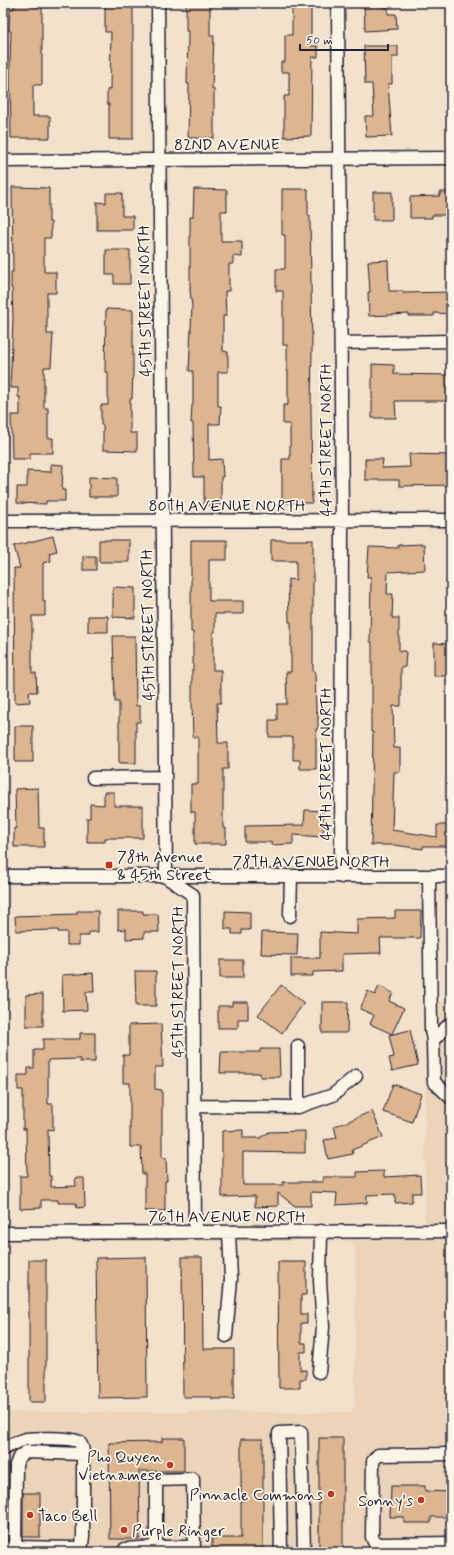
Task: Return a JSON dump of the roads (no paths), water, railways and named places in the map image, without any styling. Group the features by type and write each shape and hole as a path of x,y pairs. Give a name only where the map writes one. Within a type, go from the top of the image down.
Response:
{"street":[{"name":"45TH STREET NORTH","path":"158,3 166,877 192,895 196,1232"},
{"name":"44TH STREET NORTH","path":"338,3 342,520 341,877"},
{"name":"82ND AVENUE","path":"3,161 451,158"},
{"path":"341,343 451,341"},
{"name":"80TH AVENUE NORTH","path":"3,521 451,520"},
{"path":"93,778 165,777"},
{"name":"78TH AVENUE NORTH","path":"3,876 451,876"},
{"path":"290,916 291,876"},
{"path":"429,876 431,1030 433,1040 434,1082 451,1098"},
{"path":"433,1040 451,1023"},
{"path":"298,1046 298,1107"},
{"path":"194,1106 298,1107 333,1095 356,1076"},
{"name":"76TH AVENUE NORTH","path":"3,1233 451,1231"},
{"path":"226,1336 230,1279 229,1232"},
{"path":"319,1372 323,1327 320,1281 321,1232"},
{"path":"281,1552 279,1433 301,1432 304,1551 306,1552"},
{"path":"3,1449 27,1439 71,1439 81,1445 83,1454 83,1536 81,1550 50,1547 16,1547 3,1550"},
{"path":"16,1547 16,1465 19,1457 26,1452 83,1454"},
{"path":"451,1454 378,1455 372,1461 372,1537 374,1542 381,1548 451,1543"},
{"path":"125,1552 125,1549 156,1547 194,1550 193,1479 156,1480 156,1547"}],"place":[{"name":"78th Avenue & 45th Street","path":"109,865"},
{"name":"Pho Quyen Vietnamese","path":"170,1465"},
{"name":"Pinnacle Commons","path":"331,1494"},
{"name":"Sonny's","path":"421,1500"},
{"name":"Taco Bell","path":"30,1515"},
{"name":"Purple Ringer","path":"124,1530"}]}
